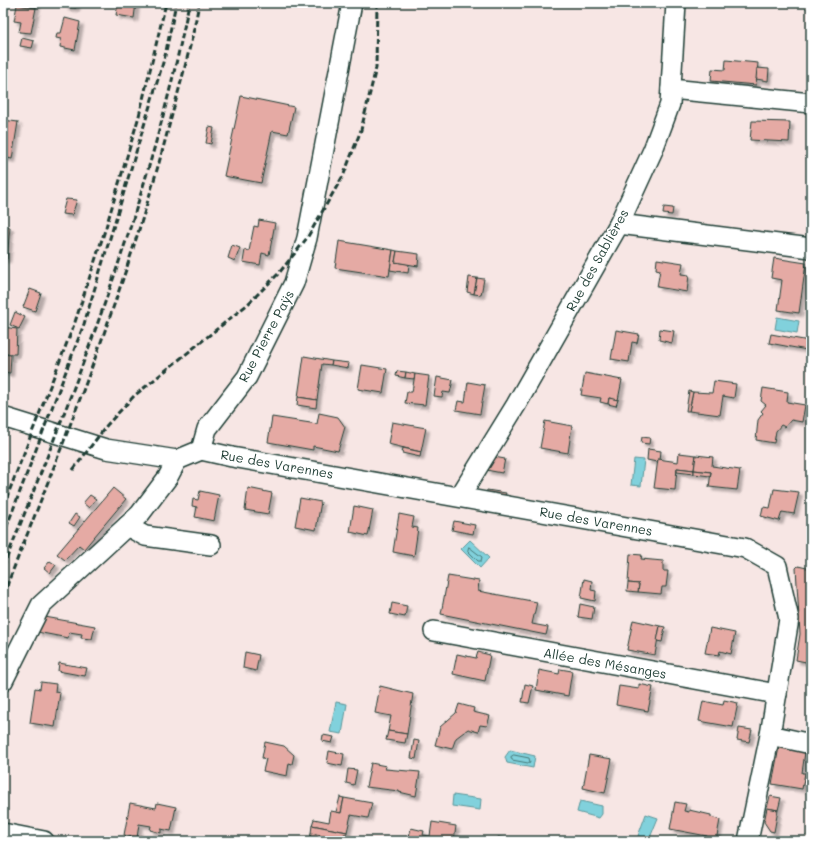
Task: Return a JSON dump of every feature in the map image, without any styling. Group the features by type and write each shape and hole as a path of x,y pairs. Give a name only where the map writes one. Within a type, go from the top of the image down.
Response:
{"street":[{"name":"Rue Pierre Paÿs","path":"200,450 207,429 247,377 294,283 307,238 352,3"},
{"name":"Rue des Sablières","path":"460,496 516,405 619,224 653,150 670,104 676,3"},
{"path":"671,89 811,103"},
{"path":"619,224 811,248"},
{"path":"3,417 106,449 177,460 200,450"},
{"name":"Rue des Varennes","path":"200,450 232,457 460,496 746,548 777,566 789,619 770,735 748,841"},
{"path":"3,681 41,605 140,514 168,477 177,460"},
{"path":"127,526 145,536 211,545"},
{"name":"Allée des Mésanges","path":"434,631 777,694"},
{"path":"770,735 811,744"},
{"path":"3,833 44,841"}],"water":[{"path":"777,317 799,321 797,333 775,329"},
{"path":"634,459 644,460 641,486 631,485"},
{"path":"470,540 489,558 480,568 461,549"},
{"path":"336,702 347,704 342,734 330,732"},
{"path":"510,750 535,756 533,768 507,763 505,757"},
{"path":"453,795 481,799 480,810 452,806"},
{"path":"580,801 602,806 602,814 599,818 577,812"},
{"path":"646,814 658,818 649,840 638,836"}],"building":[{"path":"17,3 37,3 36,8 17,5"},
{"path":"66,3 76,3 76,8 65,7"},
{"path":"118,3 136,3 134,18 116,15"},
{"path":"17,5 36,8 31,33 19,32 21,22 14,21"},
{"path":"65,18 80,22 75,50 60,47 61,39 56,38 57,33 61,33"},
{"path":"22,38 34,41 32,48 20,46"},
{"path":"726,60 758,63 756,85 711,81 712,69 725,70"},
{"path":"757,68 769,69 768,81 756,79"},
{"path":"241,96 294,107 288,134 272,131 261,183 224,176"},
{"path":"3,120 18,122 12,159 3,157"},
{"path":"752,121 790,122 789,142 750,140"},
{"path":"209,127 214,128 211,144 206,143"},
{"path":"66,199 77,200 72,215 62,214"},
{"path":"664,207 673,208 672,215 663,214"},
{"path":"259,220 275,223 269,255 262,253 260,265 243,262 245,250 249,251 254,226 258,227"},
{"path":"3,226 10,227 7,259 3,259"},
{"path":"339,241 393,250 389,276 335,268"},
{"path":"232,245 240,248 235,261 228,258"},
{"path":"393,250 397,251 395,262 409,264 408,273 390,270"},
{"path":"397,251 419,254 418,266 395,262"},
{"path":"774,258 806,263 799,313 778,310 782,280 771,278"},
{"path":"657,259 683,263 681,274 689,275 687,292 657,287 660,270 656,269"},
{"path":"469,277 477,278 474,294 467,292"},
{"path":"477,278 484,279 481,295 474,294"},
{"path":"30,289 41,293 35,311 23,307"},
{"path":"15,312 25,317 19,329 10,325"},
{"path":"3,327 17,329 16,354 3,354"},
{"path":"660,329 674,331 672,343 659,340"},
{"path":"616,330 639,334 637,343 632,342 629,362 611,359"},
{"path":"771,334 809,341 807,350 769,343"},
{"path":"3,354 11,355 10,373 3,372"},
{"path":"304,356 332,361 331,365 322,364 317,400 298,397"},
{"path":"332,361 349,363 348,368 331,365"},
{"path":"362,365 387,369 383,393 358,389"},
{"path":"397,371 406,372 405,378 396,376"},
{"path":"406,372 415,374 414,379 405,378"},
{"path":"585,373 622,380 618,400 609,398 608,404 600,402 601,398 581,395"},
{"path":"415,374 429,376 425,405 405,403 407,392 412,392"},
{"path":"437,377 453,380 450,393 443,392 442,397 434,396"},
{"path":"714,381 736,384 734,398 723,396 720,415 689,411 693,392 712,393"},
{"path":"468,382 485,385 480,414 456,410 458,401 465,402"},
{"path":"763,388 788,392 787,402 805,405 802,422 791,420 785,427 781,425 776,431 774,443 756,440 758,420 763,413 761,411 766,405 761,401"},
{"path":"689,391 693,392 689,411 686,411"},
{"path":"298,397 317,400 316,408 297,405"},
{"path":"609,398 618,400 616,406 608,404"},
{"path":"319,413 338,417 345,427 338,451 313,446 313,450 268,442 272,417 317,424"},
{"path":"545,421 572,426 568,453 540,448"},
{"path":"392,422 426,428 421,452 388,444"},
{"path":"642,437 650,438 649,444 641,443"},
{"path":"403,448 421,452 420,457 402,453"},
{"path":"648,449 661,451 660,460 658,459 657,462 647,460"},
{"path":"679,453 696,455 694,470 677,468 675,490 654,488 658,459 678,462"},
{"path":"696,455 713,457 712,466 740,470 737,490 709,487 711,472 694,470"},
{"path":"494,457 505,459 502,473 486,470"},
{"path":"677,468 694,470 694,474 677,472"},
{"path":"694,470 711,472 710,476 694,474"},
{"path":"113,488 126,499 84,549 79,545 65,560 57,554"},
{"path":"248,488 272,493 268,514 245,510"},
{"path":"774,489 799,492 794,514 782,512 779,521 761,516 763,507 770,508"},
{"path":"487,490 506,493 504,500 485,497"},
{"path":"200,491 219,495 214,521 195,517 197,507 192,506 193,499 198,500"},
{"path":"90,495 96,499 89,508 83,503"},
{"path":"300,498 321,502 316,530 295,526"},
{"path":"354,506 373,510 368,536 350,532"},
{"path":"75,514 80,517 74,526 69,523"},
{"path":"399,514 414,517 412,527 418,528 414,556 393,552"},
{"path":"454,521 475,525 473,534 452,530"},
{"path":"630,554 642,555 641,559 663,561 663,571 668,571 666,587 662,587 661,594 638,592 639,584 628,583"},
{"path":"50,561 56,565 50,573 44,568"},
{"path":"798,566 811,569 811,663 796,660 800,634 796,568"},
{"path":"448,576 479,581 478,591 537,602 532,624 548,627 546,635 441,614"},
{"path":"584,579 592,581 591,590 596,591 595,601 581,598"},
{"path":"628,583 639,584 638,592 627,591"},
{"path":"392,603 407,606 405,617 390,614"},
{"path":"580,604 594,607 592,619 578,617"},
{"path":"45,617 95,626 92,639 81,638 82,634 69,632 68,638 37,632"},
{"path":"633,620 660,626 655,655 627,650"},
{"path":"660,626 665,627 662,642 657,641"},
{"path":"710,628 735,633 731,654 720,651 719,655 705,653"},
{"path":"245,652 259,655 256,671 243,668"},
{"path":"478,652 490,655 485,681 453,674 457,654 476,658"},
{"path":"59,663 87,668 85,676 58,671"},
{"path":"560,669 572,671 568,696 536,690 539,670 559,674"},
{"path":"41,682 56,684 55,692 60,693 55,727 30,723 35,688 40,689"},
{"path":"525,684 533,686 529,703 522,702"},
{"path":"639,684 653,687 648,711 616,705 619,686 639,689"},
{"path":"380,686 413,694 407,734 388,731 391,716 375,713"},
{"path":"724,700 738,703 733,727 699,721 703,701 723,705"},
{"path":"459,704 474,708 473,712 490,716 487,726 480,725 478,732 468,729 456,738 452,749 435,745 440,727 456,713"},
{"path":"739,728 752,730 749,742 737,740"},
{"path":"388,731 407,734 405,743 386,740"},
{"path":"323,735 334,737 332,743 322,741"},
{"path":"414,740 419,741 416,759 411,758"},
{"path":"265,742 284,746 294,755 292,764 289,763 287,776 263,771 266,759 262,758"},
{"path":"779,747 805,752 802,773 805,773 802,789 772,784"},
{"path":"329,751 344,754 342,766 327,763"},
{"path":"589,755 612,759 605,793 583,788"},
{"path":"371,763 386,766 385,769 420,772 416,796 399,791 366,787"},
{"path":"348,769 357,770 354,785 346,783"},
{"path":"770,796 781,798 778,810 767,808"},
{"path":"340,797 344,798 341,813 336,812"},
{"path":"344,798 372,803 368,818 351,815 347,832 312,825 314,819 329,822 331,811 341,813"},
{"path":"675,802 686,804 684,811 689,812 689,810 711,815 711,817 720,820 716,841 706,839 707,836 670,829"},
{"path":"130,803 156,808 157,803 176,807 171,831 161,829 161,833 150,830 151,826 139,824 137,838 124,835"},
{"path":"767,808 778,810 774,832 770,831 764,822"},
{"path":"432,822 456,826 454,841 408,841 411,828 424,831 423,835 430,836"},
{"path":"312,825 347,832 347,834 344,834 343,837 346,838 346,841 319,841 320,835 311,833"},
{"path":"311,833 320,835 319,841 310,839"},
{"path":"498,837 522,841 497,841"}],"railway":[{"path":"3,507 75,322 106,227 139,116 166,3"},
{"path":"3,536 84,324 165,56 176,3"},
{"path":"3,567 58,429 110,290 154,148 173,76 189,3"},
{"path":"3,595 72,420 135,242 182,77 199,3"},
{"path":"73,470 107,425 134,396 248,304 279,273 307,238 344,174 361,130 376,68 377,3"}]}
